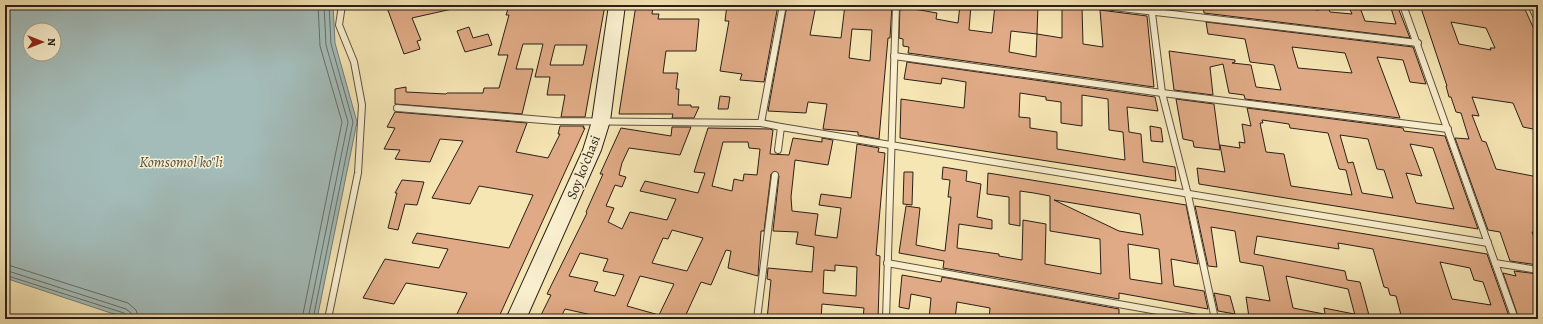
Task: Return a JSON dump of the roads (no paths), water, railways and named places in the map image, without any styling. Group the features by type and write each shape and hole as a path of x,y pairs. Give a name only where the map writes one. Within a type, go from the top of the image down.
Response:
{"main road":[{"name":"Soy ko'chasi","path":"516,319 592,150 601,121 617,5"}],"lane":[{"path":"328,319 358,173 362,105 354,62 340,25 342,5"},
{"path":"761,123 783,5"},
{"path":"886,319 896,5"},
{"path":"1096,5 1152,13 1418,43"},
{"path":"1151,5 1162,93 1188,195 1215,319"},
{"path":"1403,5 1418,43 1515,319"},
{"path":"1531,5 1538,20"},
{"path":"894,56 1162,93 1448,129"},
{"path":"397,108 555,121 761,123 891,146 1488,243"},
{"path":"778,150 781,127"},
{"path":"757,319 775,175"},
{"path":"887,263 1202,319"},
{"path":"1496,263 1538,270"}],"water":[{"name":"Komsomol ko\"li","path":"5,5 333,5 335,43 357,122 317,319 129,319 5,278"}]}
